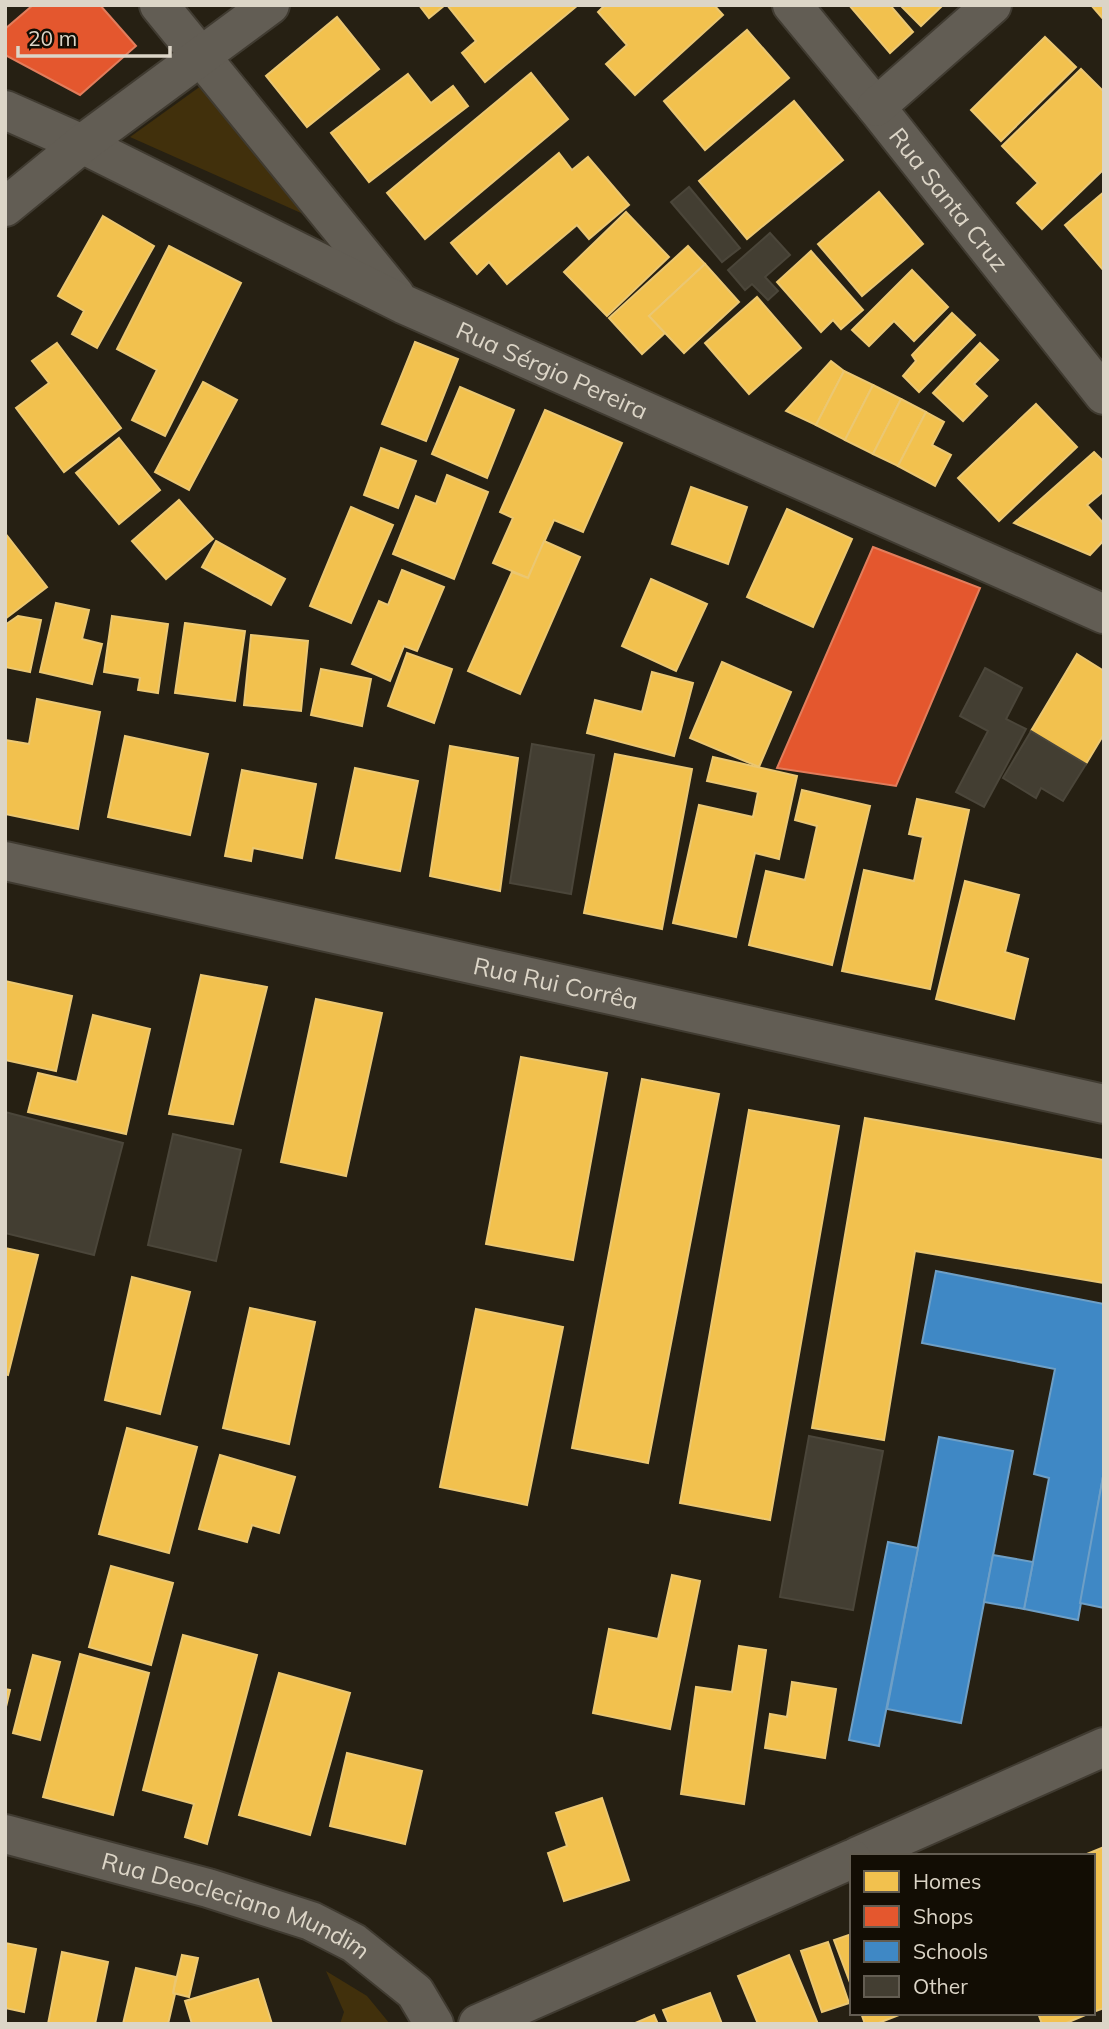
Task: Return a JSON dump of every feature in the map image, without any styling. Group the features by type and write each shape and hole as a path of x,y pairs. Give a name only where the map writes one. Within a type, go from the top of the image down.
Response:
{"street":[{"path":"159,5 403,304"},
{"path":"5,207 82,144 202,58 270,5"},
{"name":"Rua Santa Cruz","path":"792,5 1104,396"},
{"path":"876,107 992,5"},
{"name":"Rua Sérgio Pereira","path":"5,110 82,144 403,304 1104,614"},
{"name":"Rua Rui Corrêa","path":"5,862 1104,1104"},
{"path":"863,1854 1104,1747"},
{"name":"Rua Deocleciano Mundim","path":"5,1834 208,1888 311,1921 354,1943 415,1993 434,2024"},
{"path":"478,2024 850,1860"}],"shaded area":[{"path":"205,83 310,217 130,137"},
{"path":"326,1971 367,1996 390,2024 340,2024 344,2012"}],"building: Homes":[{"path":"419,5 445,5 429,18"},
{"path":"447,5 578,5 485,82 462,53 476,41"},
{"path":"605,5 714,5 723,15 635,95 606,64 627,45 598,12"},
{"path":"849,5 890,5 913,32 890,53"},
{"path":"900,5 943,5 921,26"},
{"path":"1091,5 1104,5 1104,20"},
{"path":"337,17 379,69 307,127 266,76"},
{"path":"747,30 789,78 705,150 664,101"},
{"path":"1045,37 1076,67 1001,141 971,110"},
{"path":"1081,69 1104,92 1104,169 1042,229 1017,203 1038,183 1002,146"},
{"path":"531,73 568,119 425,239 387,193"},
{"path":"408,74 431,103 453,86 468,106 369,182 331,133"},
{"path":"794,101 843,160 747,239 699,181"},
{"path":"559,153 572,170 588,157 629,205 589,239 577,225 507,284 489,262 477,274 451,243"},
{"path":"879,192 923,244 862,296 818,244"},
{"path":"1104,192 1104,271 1065,225"},
{"path":"626,212 669,257 607,316 564,272"},
{"path":"103,216 154,246 97,348 72,334 84,311 58,296"},
{"path":"169,246 241,283 165,436 132,420 157,370 117,349"},
{"path":"688,246 705,264 649,316 665,333 642,354 609,318"},
{"path":"811,251 863,310 841,329 833,320 821,332 777,282"},
{"path":"705,264 739,302 684,353 649,316"},
{"path":"912,270 948,307 914,341 894,321 869,346 852,330"},
{"path":"757,297 801,348 749,394 705,343"},
{"path":"952,313 975,335 919,392 903,376 916,361 912,355"},
{"path":"415,342 458,359 426,441 382,424"},
{"path":"57,343 121,428 64,472 16,408 49,383 32,361"},
{"path":"980,343 998,360 974,384 987,396 963,421 933,393"},
{"path":"831,361 844,371 816,425 786,411"},
{"path":"844,371 873,385 845,440 816,425"},
{"path":"203,382 237,400 189,490 155,472"},
{"path":"873,385 901,399 873,454 845,440"},
{"path":"460,387 514,410 487,478 432,454"},
{"path":"901,399 926,412 898,466 873,454"},
{"path":"1036,404 1077,447 999,521 958,478"},
{"path":"545,410 622,443 583,532 554,520 528,578 493,563 513,518 500,512"},
{"path":"926,412 944,422 932,445 951,455 935,486 898,466"},
{"path":"119,438 160,490 119,524 76,473"},
{"path":"381,448 416,461 398,508 364,495"},
{"path":"1094,452 1104,462 1104,491 1087,505 1104,524 1104,540 1090,555 1014,523"},
{"path":"447,475 488,492 454,579 393,554 416,496 436,504"},
{"path":"691,487 747,507 728,564 672,544"},
{"path":"179,500 213,539 166,579 132,541"},
{"path":"351,507 393,525 351,623 310,606"},
{"path":"787,509 852,539 813,627 747,597"},
{"path":"5,533 47,587 5,619"},
{"path":"216,541 285,579 271,605 202,567"},
{"path":"544,541 580,557 520,694 468,671 512,572 528,578"},
{"path":"402,570 444,587 417,651 404,646 390,681 352,664 379,601 388,605"},
{"path":"651,579 707,604 676,671 622,646"},
{"path":"56,603 89,610 82,639 102,644 92,684 40,672"},
{"path":"18,616 41,620 30,672 5,667 5,625"},
{"path":"112,616 168,624 158,693 138,690 140,678 104,672"},
{"path":"185,623 245,631 235,701 175,693"},
{"path":"251,635 308,641 301,711 244,705"},
{"path":"407,653 452,669 434,723 388,706"},
{"path":"1077,654 1104,671 1104,734 1086,764 1031,731"},
{"path":"722,662 791,692 759,767 690,738"},
{"path":"321,669 371,679 362,726 311,715"},
{"path":"652,672 693,683 674,756 587,733 595,700 642,712"},
{"path":"37,699 100,712 78,829 5,814 5,740 29,744"},
{"path":"125,736 208,754 190,835 108,817"},
{"path":"450,746 518,758 500,891 430,876"},
{"path":"615,754 692,769 662,929 584,913"},
{"path":"713,757 797,776 779,859 755,853 736,937 673,923 699,805 753,817 758,792 707,781"},
{"path":"355,768 418,781 400,871 336,858"},
{"path":"242,770 316,784 302,858 253,848 251,861 225,856"},
{"path":"802,790 870,806 832,965 749,945 766,871 805,880 817,826 795,820"},
{"path":"917,799 969,810 930,989 842,971 864,870 914,881 923,837 909,834"},
{"path":"965,881 1019,895 1005,952 1028,959 1014,1019 936,999"},
{"path":"201,975 267,987 233,1124 169,1114"},
{"path":"5,981 72,996 56,1071 5,1060"},
{"path":"316,999 382,1013 346,1176 281,1162"},
{"path":"93,1015 150,1029 126,1134 28,1112 38,1073 77,1082"},
{"path":"521,1057 607,1073 573,1260 486,1244"},
{"path":"642,1079 719,1094 648,1463 572,1448"},
{"path":"749,1110 839,1126 770,1520 680,1503"},
{"path":"865,1118 1104,1160 1104,1283 915,1251 884,1440 812,1428"},
{"path":"5,1248 38,1255 8,1375 5,1374"},
{"path":"132,1277 190,1292 160,1414 105,1400"},
{"path":"250,1308 315,1322 289,1444 223,1428"},
{"path":"476,1309 563,1327 527,1505 440,1487"},
{"path":"127,1428 197,1447 169,1553 99,1534"},
{"path":"220,1455 295,1477 279,1533 252,1525 247,1542 199,1529"},
{"path":"111,1566 173,1583 151,1665 89,1647"},
{"path":"672,1575 700,1581 670,1729 593,1713 609,1629 658,1639"},
{"path":"183,1635 257,1655 207,1844 185,1837 194,1804 143,1790"},
{"path":"739,1646 766,1650 744,1804 681,1794 696,1687 732,1692"},
{"path":"80,1654 149,1673 113,1815 43,1797"},
{"path":"33,1655 60,1662 40,1740 13,1733"},
{"path":"279,1673 350,1693 310,1835 239,1815"},
{"path":"792,1682 836,1689 825,1758 765,1748 770,1714 787,1717"},
{"path":"5,1689 10,1690 5,1711"},
{"path":"347,1753 422,1771 405,1844 330,1826"},
{"path":"602,1798 629,1880 564,1901 548,1853 567,1846 556,1813"},
{"path":"1104,1847 1104,2008 1095,2011 1095,1854 1087,1854"},
{"path":"850,1935 850,1983 834,1940"},
{"path":"828,1942 849,2003 822,2012 801,1951"},
{"path":"5,1943 36,1949 24,2012 5,2008"},
{"path":"62,1952 108,1962 95,2024 48,2024"},
{"path":"182,1955 198,1958 189,1997 173,1993"},
{"path":"789,1955 818,2024 758,2024 738,1976"},
{"path":"136,1968 176,1977 168,2024 123,2024"},
{"path":"258,1979 272,2024 192,2024 185,2001"},
{"path":"710,1993 722,2024 669,2024 663,2010"},
{"path":"654,2015 658,2024 633,2024"},
{"path":"862,2015 899,2015 876,2024 865,2024"},
{"path":"1039,2015 1085,2015 1064,2024 1042,2024"}],"building: Shops":[{"path":"33,5 100,5 136,46 80,95 5,55 5,29"},
{"path":"873,547 980,588 896,786 777,768"}],"building: Schools":[{"path":"936,1271 1104,1304 1104,1471 1078,1620 1024,1609 1049,1478 1034,1474 1055,1369 922,1343"},
{"path":"939,1437 1013,1451 961,1723 887,1709"},
{"path":"1104,1471 1104,1608 1080,1603"},
{"path":"888,1542 918,1548 879,1746 849,1740"},
{"path":"993,1555 1033,1562 1024,1609 984,1602"}],"building: Other":[{"path":"689,187 740,248 722,262 671,202"},
{"path":"770,233 790,255 765,277 778,291 768,300 752,284 745,290 728,270"},
{"path":"985,668 1022,688 1006,719 1026,729 984,807 956,792 988,731 960,716"},
{"path":"1031,731 1086,764 1063,801 1041,788 1036,798 1003,778"},
{"path":"532,744 594,755 571,894 510,883"},
{"path":"5,1112 123,1143 94,1255 5,1233"},
{"path":"173,1134 241,1150 216,1261 148,1245"},
{"path":"809,1436 883,1451 853,1610 780,1597"}]}
